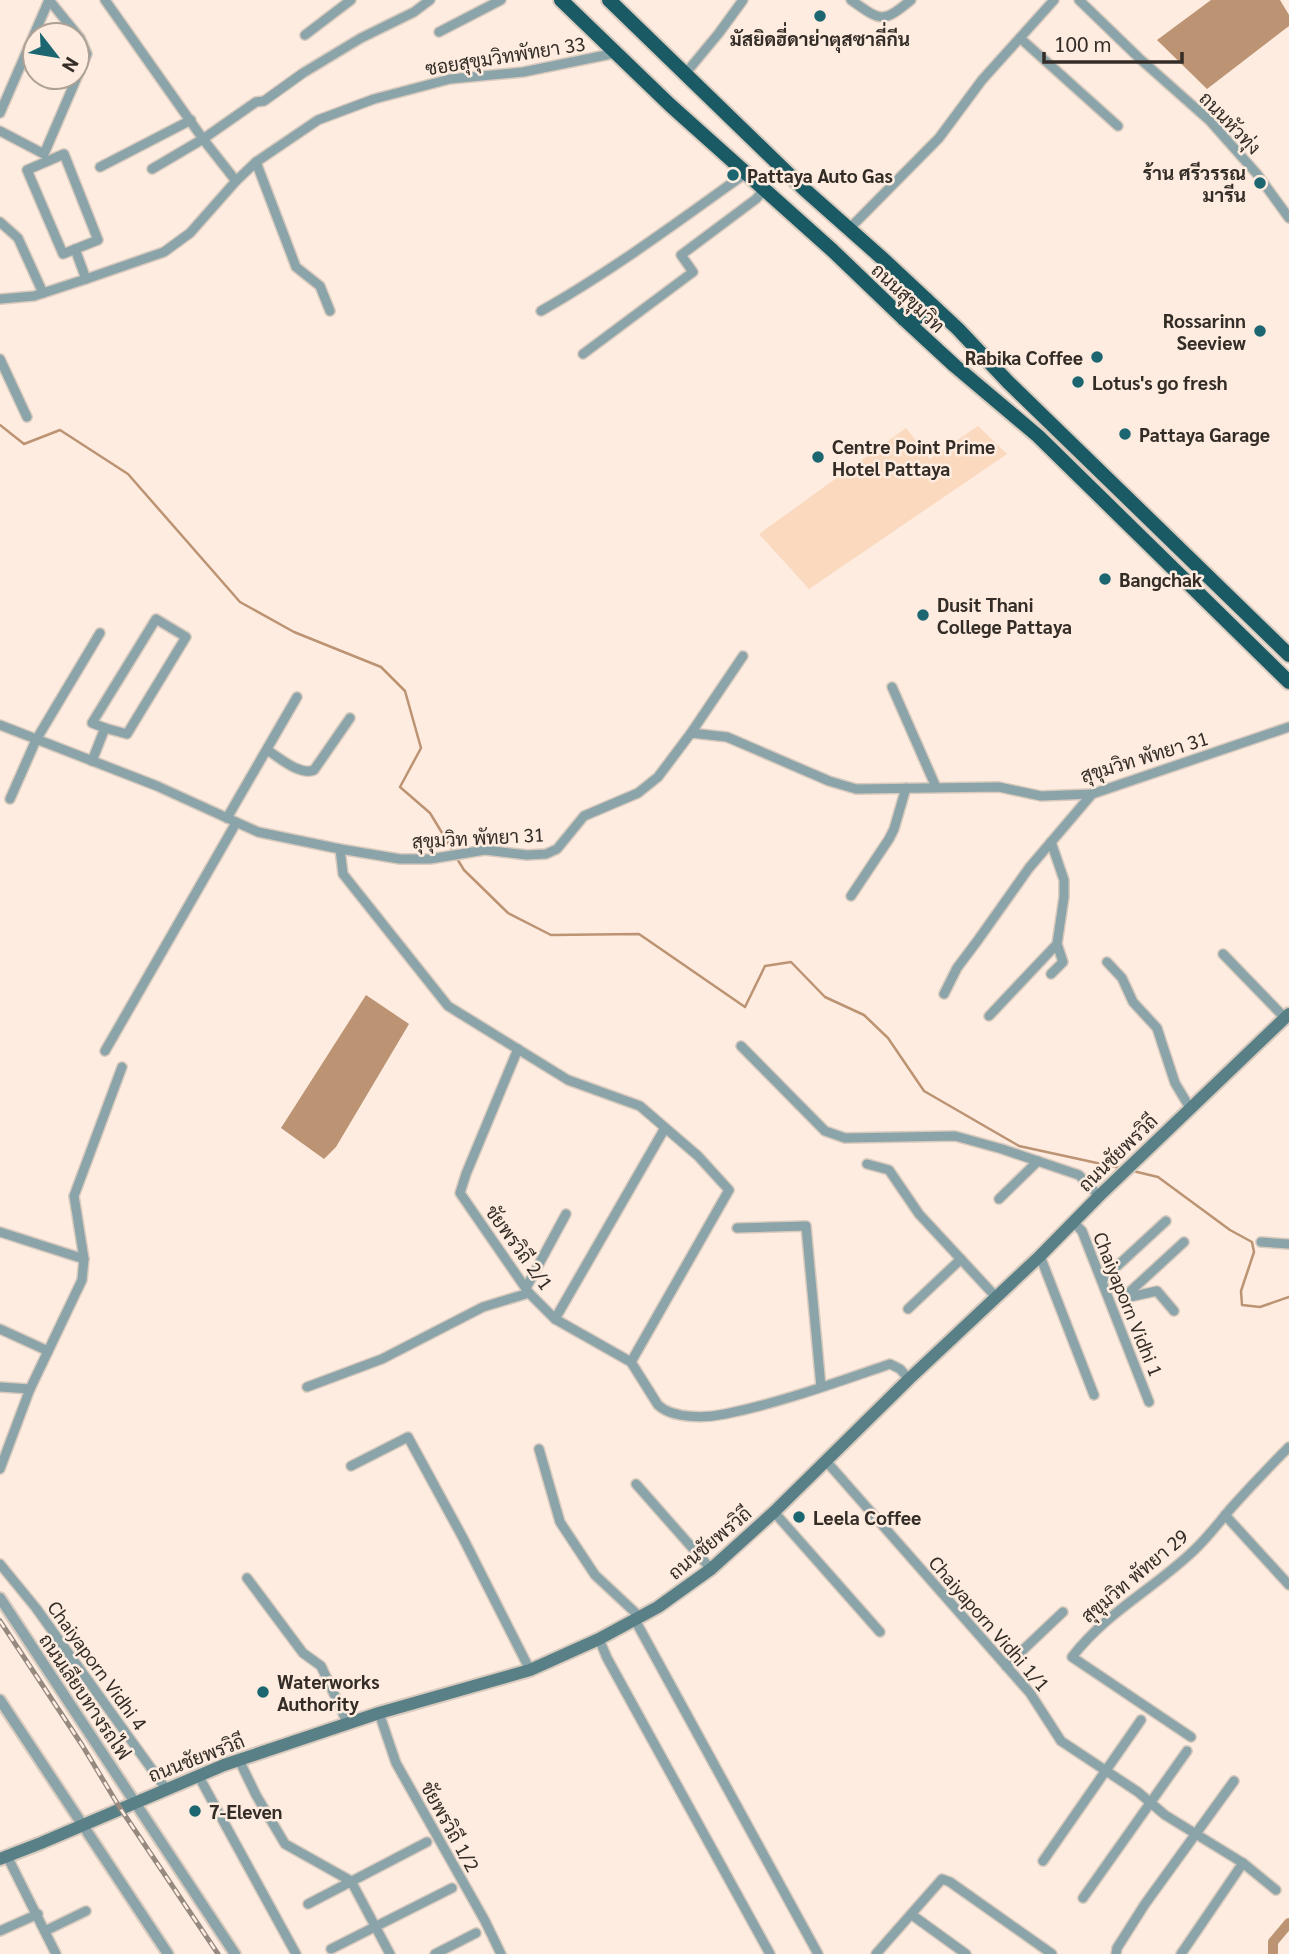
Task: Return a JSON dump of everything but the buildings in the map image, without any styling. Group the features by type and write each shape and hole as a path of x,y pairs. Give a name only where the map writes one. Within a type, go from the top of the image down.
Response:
{"highway":[{"name":"ถนนสุขุมวิท","path":"561,0 670,105 832,250 955,366 1038,436 1289,682"},
{"name":"ถนนสุขุมวิท","path":"616,3 804,189 926,299 1289,655"},
{"path":"904,319 916,319 924,314 929,304 926,299"}],"main road":[{"name":"ถนนชัยพรวิถี","path":"4,1857 239,1760 379,1713 530,1670 599,1640 685,1588 711,1569 774,1512 1287,1016"}],"street":[{"path":"0,113 49,0 80,38 87,54 44,154 0,131"},
{"path":"104,0 236,181"},
{"path":"305,35 351,0"},
{"path":"152,169 203,139 256,102 264,101 360,38 414,12 430,0"},
{"path":"439,32 501,0"},
{"path":"685,74 743,0"},
{"path":"851,0 877,18 888,17 911,0"},
{"path":"850,229 939,138 982,80 1054,0"},
{"name":"ถนนหัวทุ่ง","path":"1079,0 1210,121 1257,174 1289,218"},
{"path":"1020,38 1118,126"},
{"name":"ซอยสุขุมวิทพัทยา 33","path":"0,299 43,293 164,252 190,233 256,162 318,120 373,99 450,79 523,72 616,53"},
{"path":"100,167 191,120"},
{"path":"64,154 98,240 75,249 64,254 27,170 64,154"},
{"path":"256,162 296,267 320,286 330,311"},
{"path":"541,311 621,261 746,173"},
{"path":"583,354 694,272 681,256 764,190"},
{"path":"0,222 18,238 43,293"},
{"path":"75,249 86,279"},
{"path":"0,359 27,418"},
{"path":"156,619 186,637 127,734 105,728 92,723 156,619"},
{"path":"10,799 36,740 100,633"},
{"path":"691,733 743,656"},
{"path":"892,687 936,787"},
{"path":"105,1051 297,697"},
{"path":"267,750 302,771 311,772 350,718"},
{"name":"สุขุมวิท พัทยา 31","path":"0,725 156,786 258,832 400,859 438,858 485,850 527,855 547,854 557,849 584,816 638,793 658,777 691,733 727,737 829,781 856,789 999,787 1041,796 1092,794 1289,727"},
{"path":"92,761 105,728"},
{"path":"851,896 889,839 906,788"},
{"path":"944,994 957,968 1029,868 1092,794"},
{"path":"1051,842 1064,880 1057,944 1063,962 1051,975"},
{"path":"340,849 343,874 448,1006 568,1080 640,1106 698,1156 729,1190 631,1362"},
{"path":"989,1016 1057,944"},
{"path":"1223,954 1287,1016"},
{"path":"1107,962 1122,978 1133,1002 1157,1028 1175,1083 1190,1108"},
{"path":"741,1046 825,1131 845,1138 955,1136 1079,1175 1098,1196"},
{"name":"ชัยพรวิถี 2/1","path":"518,1049 460,1193 527,1291 555,1319 631,1362 658,1405 663,1410 683,1416 723,1414 821,1387 890,1364 900,1369 909,1379"},
{"path":"0,1469 30,1389 82,1280 84,1259 74,1196 122,1067"},
{"path":"555,1319 666,1128"},
{"path":"999,1199 1038,1161"},
{"path":"867,1164 889,1170 919,1214 996,1297"},
{"path":"307,1387 382,1359 482,1307 527,1291 566,1213"},
{"path":"1101,1280 1166,1221"},
{"name":"Chaiyaporn Vidhi 1","path":"1073,1222 1082,1231 1149,1402"},
{"path":"737,1228 806,1226 821,1387"},
{"path":"0,1232 84,1259"},
{"path":"1122,1299 1184,1242"},
{"path":"1261,1242 1289,1244"},
{"path":"1040,1256 1094,1395"},
{"path":"908,1308 961,1259"},
{"path":"1110,1303 1157,1291 1174,1311"},
{"path":"0,1329 48,1351"},
{"path":"0,1387 30,1389"},
{"path":"351,1466 408,1437 530,1670"},
{"name":"สุขุมวิท พัทยา 29","path":"1191,1737 1072,1657 1110,1616 1171,1572 1195,1550 1289,1447"},
{"path":"539,1449 560,1522 595,1575 637,1618 818,1954"},
{"name":"Chaiyaporn Vidhi 1/1","path":"826,1461 1030,1693 1061,1741 1107,1770 1165,1815 1243,1863 1276,1890"},
{"path":"636,1484 711,1569"},
{"path":"774,1512 880,1632"},
{"path":"1225,1516 1289,1585"},
{"name":"Chaiyaporn Vidhi 4","path":"0,1564 36,1608 166,1788"},
{"path":"247,1578 303,1653 321,1666 348,1724"},
{"name":"ถนนเลียบทางรถไฟ","path":"0,1598 235,1954"},
{"path":"1006,1666 1063,1612"},
{"path":"599,1640 770,1954"},
{"path":"0,1700 168,1954"},
{"name":"ชัยพรวิถี 1/2","path":"379,1713 396,1763 501,1954"},
{"path":"1043,1861 1141,1720"},
{"path":"1083,1898 1187,1751"},
{"path":"239,1760 285,1844 351,1881 390,1954"},
{"path":"198,1775 296,1954"},
{"path":"1116,1954 1138,1915 1234,1781"},
{"path":"308,1904 427,1842"},
{"path":"4,1857 37,1914 56,1954"},
{"path":"1181,1954 1243,1863"},
{"path":"876,1954 942,1879 1052,1954"},
{"path":"331,1949 452,1888"},
{"path":"45,1931 86,1910"},
{"path":"0,1931 37,1914"},
{"path":"912,1915 966,1954"},
{"path":"435,1954 475,1933"}],"shaded area":[{"path":"1211,0 1280,0 1289,15 1289,26 1207,89 1157,40"},
{"path":"978,426 1007,454 809,589 759,534 906,428 930,459"},
{"path":"366,995 409,1024 336,1147 324,1159 281,1128"}],"waterway":[{"path":"0,425 24,444 60,430 128,474 240,602 294,632 381,667 405,691 421,748 400,787 430,813 453,851"},
{"path":"456,857 464,870 508,913 551,935 639,934 745,1007 765,966 791,962 825,997 864,1015 888,1038 924,1091 1019,1146 1120,1168"},
{"path":"1133,1171 1158,1177 1230,1230 1252,1242 1254,1252 1241,1291 1242,1305 1260,1307 1289,1297"},
{"path":"1273,1954 1273,1942 1289,1923"}],"railway":[{"path":"0,1621 218,1954"}],"place":[{"name":"มัสยิดฮี่ดาย่าตุสซาลี่กีน","path":"820,16"},
{"name":"Pattaya Auto Gas","path":"733,175"},
{"name":"ร้าน ศรีวรรณ มารีน","path":"1260,183"},
{"name":"Rossarinn Seeview","path":"1260,331"},
{"name":"Rabika Coffee","path":"1097,357"},
{"name":"Lotus's go fresh","path":"1078,382"},
{"name":"Pattaya Garage","path":"1125,434"},
{"name":"Centre Point Prime Hotel Pattaya","path":"818,457"},
{"name":"Bangchak","path":"1105,579"},
{"name":"Dusit Thani College Pattaya","path":"923,615"},
{"name":"Leela Coffee","path":"799,1517"},
{"name":"Waterworks Authority","path":"263,1692"},
{"name":"7-Eleven","path":"195,1811"}]}
